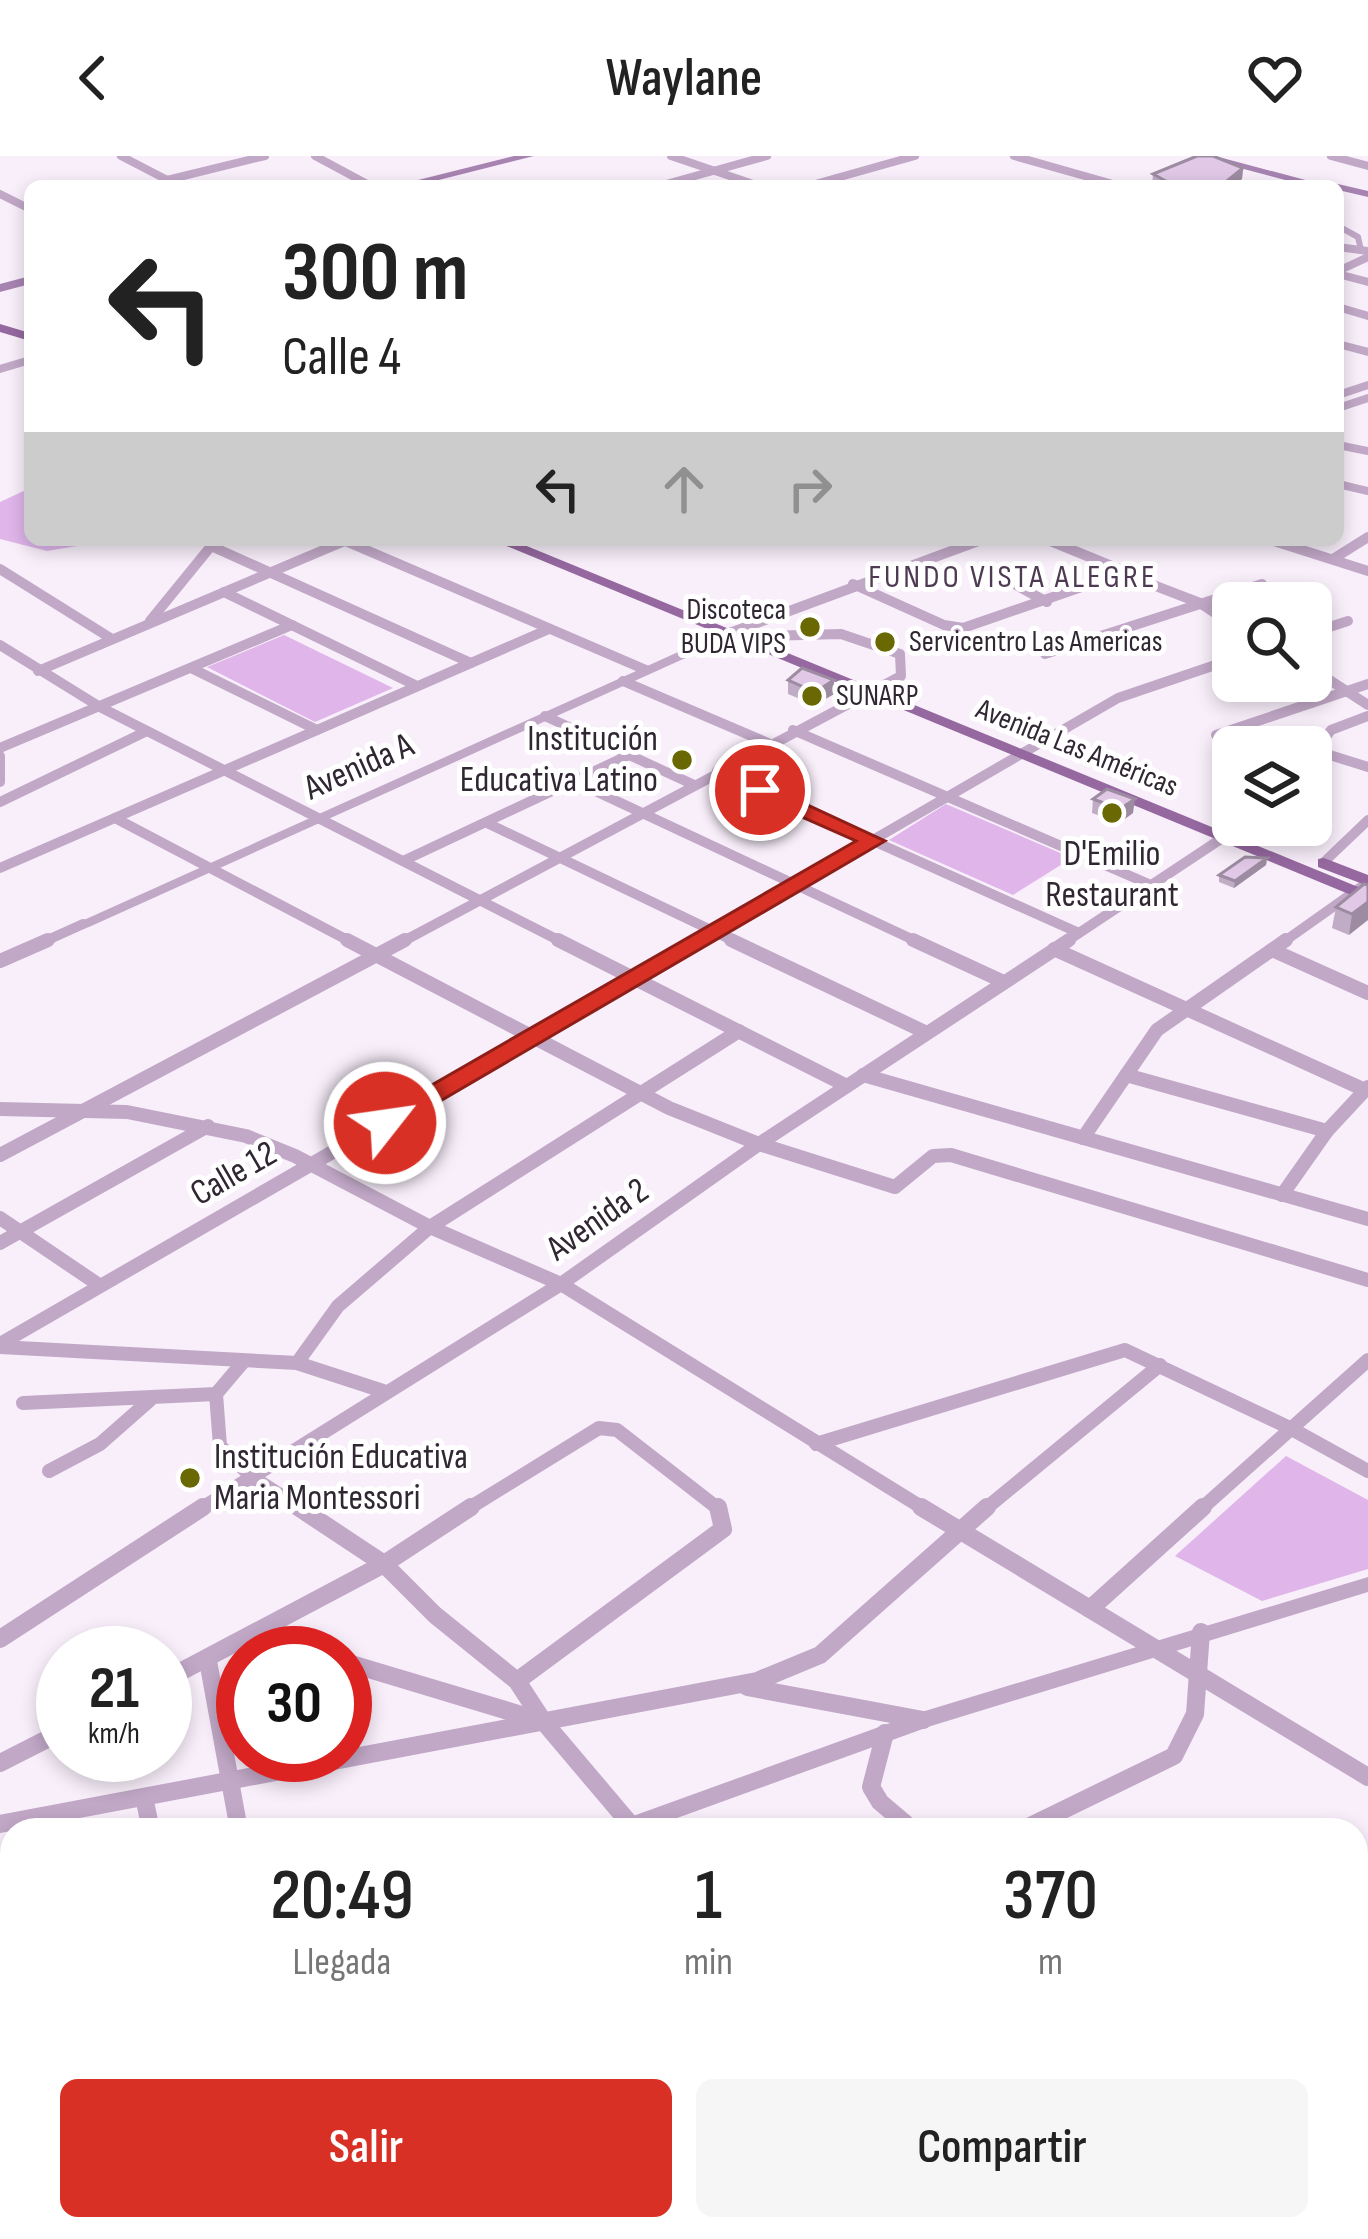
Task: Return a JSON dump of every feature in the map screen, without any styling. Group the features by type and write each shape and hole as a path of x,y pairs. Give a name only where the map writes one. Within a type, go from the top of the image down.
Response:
{"main road":[{"path":"426,180 529,156"},
{"path":"1201,156 1298,180"},
{"path":"1214,156 1306,180"},
{"name":"Avenida Las Américas","path":"516,546 1212,821"},
{"name":"Avenida Las Américas","path":"545,546 735,630 765,636 874,687"},
{"name":"Avenida Las Américas","path":"1270,846 1365,888"},
{"name":"Avenida Las Américas","path":"1277,846 1323,863 1365,888"}],"street":[{"path":"122,156 167,180 265,156"},
{"path":"315,156 360,180"},
{"path":"671,156 741,180"},
{"path":"681,180 767,156"},
{"path":"829,180 915,156"},
{"path":"1014,156 1099,180"},
{"path":"1331,156 1368,166"},
{"path":"1344,229 1358,237 1366,253"},
{"path":"1333,559 1368,537"},
{"path":"147,625 211,546"},
{"path":"219,546 471,663"},
{"path":"38,670 331,546"},
{"path":"359,546 646,670"},
{"path":"735,630 967,546"},
{"path":"1063,546 1212,611"},
{"path":"1291,546 1368,571"},
{"path":"0,569 112,639"},
{"path":"996,574 1047,602"},
{"path":"854,584 952,627 972,626 1115,575 1131,574"},
{"path":"0,585 16,579"},
{"path":"224,592 417,686"},
{"path":"1045,654 1212,599"},
{"path":"1332,626 1348,620"},
{"path":"0,782 0,752 14,744 292,625"},
{"path":"0,868 549,628"},
{"name":"Avenida A","path":"0,962 735,630"},
{"path":"0,1155 768,743 874,687 901,678 900,654 847,635 765,636"},
{"path":"0,646 100,707 847,1086"},
{"name":"Calle 12","path":"0,1345 1118,698 1212,666"},
{"path":"190,668 317,730"},
{"path":"1332,679 1368,706"},
{"path":"623,680 768,743"},
{"path":"1241,726 1368,684"},
{"path":"545,716 692,784"},
{"path":"1332,730 1368,716"},
{"path":"793,730 1150,885"},
{"path":"0,802 147,731"},
{"path":"0,734 14,744"},
{"path":"403,861 628,755"},
{"path":"1332,759 1368,767"},
{"path":"717,771 1079,933"},
{"path":"576,782 1004,982"},
{"path":"115,818 642,1094 759,1144 895,1186 933,1156 951,1155 1368,1280"},
{"path":"1323,863 1368,820"},
{"path":"489,824 927,1033"},
{"name":"Avenida 2","path":"0,1640 383,1391 561,1284 759,1144 1212,844"},
{"path":"1083,1138 1157,1030 1365,888"},
{"path":"1054,949 1367,1089 1327,1131 1282,1195"},
{"path":"1272,950 1368,993"},
{"path":"297,1363 338,1306 430,1227 739,1031"},
{"path":"863,1075 1368,1219"},
{"path":"1126,1075 1327,1131"},
{"path":"0,1109 85,1108 208,1126 261,1142 430,1227 561,1284 816,1444 1368,1777"},
{"path":"0,1243 208,1126"},
{"path":"0,1218 99,1285"},
{"path":"0,1345 297,1363 383,1391"},
{"path":"816,1444 1125,1350 1290,1427 1368,1471"},
{"path":"1090,1609 1368,1360"},
{"path":"23,1403 216,1394 244,1361"},
{"path":"372,1753 736,1684 820,1655 959,1530 1160,1365"},
{"path":"216,1394 220,1446 252,1477 385,1564 434,1615 517,1681 543,1721 634,1818"},
{"path":"49,1471 100,1444 150,1400"},
{"path":"268,1626 385,1564 599,1428 617,1430 720,1509 725,1525 716,1538 517,1681"},
{"path":"663,1818 923,1720 1368,1584"},
{"path":"1047,1818 1174,1756 1189,1741 1201,1632"},
{"path":"192,1668 216,1656"},
{"path":"208,1661 216,1712"},
{"path":"372,1670 543,1721"},
{"path":"736,1684 923,1720"},
{"path":"885,1733 871,1787 899,1818"},
{"path":"0,1763 36,1745"},
{"path":"32,1818 222,1782"},
{"path":"227,1782 236,1818"},
{"path":"144,1797 148,1818"}],"shaded area":[{"path":"24,491 24,545 0,539 0,502"},
{"path":"27,546 77,546 47,551"},
{"path":"284,635 393,688 315,722 207,667"},
{"path":"946,804 1072,858 1013,895 889,840"},
{"path":"1286,1456 1368,1500 1368,1569 1262,1601 1175,1556"}],"building":[{"path":"1197,156 1213,156 1243,168 1228,180 1164,180 1153,174"},
{"path":"802,668 834,680 815,692 788,680"},
{"path":"1107,789 1135,799 1120,809 1093,799"},
{"path":"1245,857 1267,858 1235,881 1219,875"},
{"path":"1368,885 1368,902 1352,914 1336,907"}],"place":[{"name":"Discoteca BUDA VIPS","path":"810,627"},
{"name":"Servicentro Las Americas","path":"885,642"},
{"name":"SUNARP","path":"812,696"},
{"name":"Institución Educativa Latino","path":"682,760"},
{"name":"D'Emilio Restaurant","path":"1112,813"},
{"name":"Institución Educativa Maria Montessori","path":"190,1478"}],"district":[{"name":"FUNDO VISTA ALEGRE","path":"1013,577"}],"route":[{"path":"385,1123 874,841 760,790"}]}
